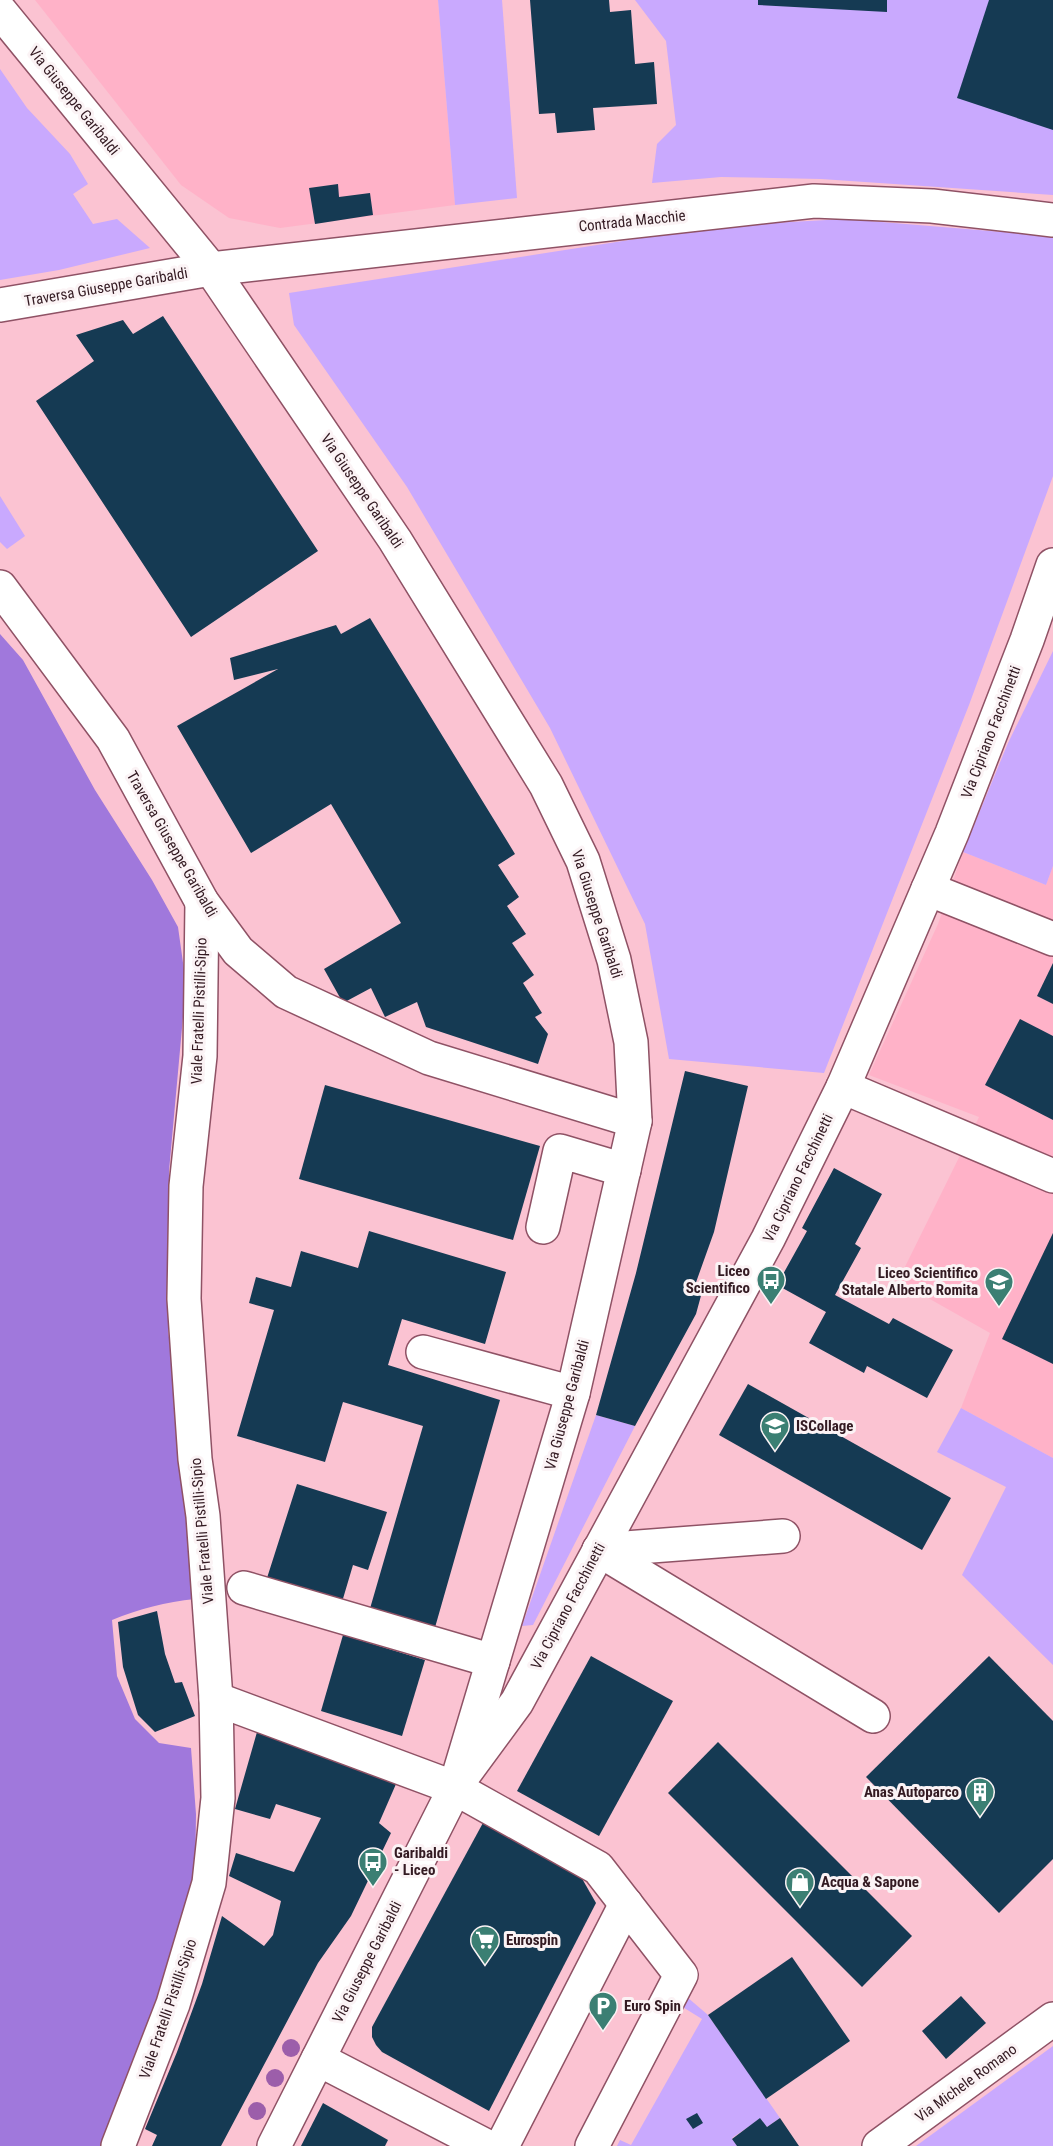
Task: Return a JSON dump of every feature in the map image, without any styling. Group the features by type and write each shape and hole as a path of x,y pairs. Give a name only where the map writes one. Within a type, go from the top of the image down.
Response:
{"street":[{"name":"Via Giuseppe Garibaldi","path":"0,11 211,269 395,540 546,785 583,861 614,960 631,1042 635,1121 573,1393 455,1788 274,2146"},
{"name":"Contrada Macchie","path":"211,269 814,201 932,206 1053,220"},
{"name":"Traversa Giuseppe Garibaldi","path":"0,305 211,269"},
{"name":"Via Cipriano Facchinetti","path":"455,1788 516,1702 768,1239 843,1087 928,889 1040,645 1053,565"},
{"name":"Traversa Giuseppe Garibaldi","path":"0,587 113,739 202,902 238,951 286,992 429,1058 635,1121"},
{"path":"928,889 1053,939"},
{"name":"Viale Fratelli Pistilli-Sipio","path":"118,2146 172,2004 210,1883 218,1798 216,1699 203,1516 194,1448 184,1299 186,1186 200,1056 202,902"},
{"path":"843,1087 1053,1176"},
{"path":"543,1227 560,1151 624,1170"},
{"path":"423,1352 573,1393"},
{"path":"599,1550 783,1536"},
{"path":"599,1550 873,1716"},
{"path":"244,1588 493,1661"},
{"path":"216,1699 455,1788 598,1868 681,1975 592,2146"},
{"path":"502,2146 626,1904"},
{"name":"Via Michele Romano","path":"879,2146 1053,2019"},
{"path":"318,2059 486,2146"}],"shaded area":[{"path":"35,0 438,0 455,205 280,228 229,218 181,185"},
{"path":"438,0 502,0 517,198 455,205"},
{"path":"635,0 1053,0 1053,195 821,179 721,177 652,183 657,144 676,125 666,41"},
{"path":"0,69 27,108 70,154 88,184 73,194 93,224 117,219 150,248 59,270 0,280"},
{"path":"845,219 1053,236 1053,476 969,705 824,1073 669,1059 645,924 550,728 407,487 294,325 289,293 719,226"},
{"path":"0,496 25,536 7,549 0,542"},
{"path":"0,634 23,660 95,790 152,880 178,927 186,984 169,1171 168,1329 189,1514 195,1599 153,1606 112,1620 117,1676 135,1719 159,1743 191,1748 196,1814 195,1883 153,2014 103,2146 0,2146"},
{"path":"1053,651 1053,866 1046,885 963,852 1008,743"},
{"path":"963,852 1046,885 1053,866 1053,1458 961,1408 990,1333 898,1281 979,1117 869,1075 938,924"},
{"path":"961,1408 1053,1458 1053,1665 962,1575 1006,1487 937,1452"},
{"path":"596,1415 635,1426 533,1625 522,1626"},
{"path":"687,1997 708,2015 780,2118 767,2127 760,2119 732,2138 737,2146 617,2146 620,2140 631,2145 702,2019 681,2006"},
{"path":"1053,2046 1053,2146 916,2146"}],"building":[{"path":"530,0 609,0 610,12 631,10 635,64 654,62 657,104 593,108 595,130 557,133 555,113 539,114"},
{"path":"758,0 887,0 887,12 758,5"},
{"path":"989,0 1053,0 1053,130 957,98"},
{"path":"338,184 339,197 370,193 373,215 315,224 309,188"},
{"path":"163,316 318,551 191,637 36,401 94,361 76,335 123,320 133,334"},
{"path":"370,618 515,854 498,865 519,897 507,906 526,934 512,943 534,975 523,983 542,1013 535,1017 548,1034 538,1064 426,1027 417,1002 385,1017 371,988 343,1003 324,969 401,923 331,804 251,853 177,726 278,669 234,680 230,658 336,625 341,634"},
{"path":"1053,963 1053,1004 1037,996"},
{"path":"1020,1019 1053,1036 1053,1120 985,1085"},
{"path":"685,1071 748,1086 714,1232 694,1288 702,1292 696,1314 635,1426 596,1415 636,1273"},
{"path":"325,1085 540,1146 513,1240 299,1179"},
{"path":"834,1168 882,1194 855,1244 861,1248 835,1295 889,1324 893,1318 953,1350 927,1398 867,1366 864,1373 809,1343 826,1312 777,1285 807,1231 802,1228"},
{"path":"369,1231 506,1272 485,1344 402,1319 388,1365 500,1400 434,1631 369,1612 423,1426 343,1402 325,1462 237,1436 274,1310 249,1303 256,1277 291,1287 301,1251 358,1268"},
{"path":"1053,1233 1053,1364 1002,1339"},
{"path":"748,1384 951,1498 922,1550 719,1435"},
{"path":"297,1484 387,1512 368,1570 353,1565 342,1602 267,1578"},
{"path":"157,1611 165,1654 175,1683 182,1682 195,1716 155,1732 138,1715 123,1667 118,1622"},
{"path":"343,1635 425,1660 402,1736 321,1711"},
{"path":"591,1656 673,1701 599,1836 517,1791"},
{"name":"Anas Autoparco","path":"989,1656 1053,1721 1053,1859 999,1913 866,1777"},
{"path":"257,1732 396,1784 379,1823 391,1833 351,1916 318,1963 221,2146 152,2146 157,2135 145,2129 202,1984 222,1916 264,1946 273,1935 281,1901 229,1876 236,1853 294,1872 321,1818 276,1804 270,1819 235,1809"},
{"path":"718,1742 912,1936 862,1987 668,1793"},
{"name":"Eurospin","path":"484,1821 580,1875 596,1903 489,2111 382,2052 372,2037 372,2027"},
{"path":"792,1957 850,2041 766,2099 708,2015"},
{"path":"961,1996 986,2023 946,2059 922,2031"},
{"path":"323,2103 388,2140 385,2146 301,2146"},
{"path":"697,2113 703,2123 693,2129 686,2119"},
{"path":"760,2118 767,2127 780,2118 799,2146 737,2146 732,2139"}],"place":[{"name":"Liceo Scientifico","path":"771,1306"},
{"name":"Liceo Scientifico Statale Alberto Romita","path":"999,1308"},
{"name":"ISCollage","path":"775,1452"},
{"name":"Anas Autoparco","path":"980,1818"},
{"name":"Garibaldi - Liceo","path":"373,1888"},
{"name":"Acqua & Sapone","path":"800,1908"},
{"name":"Eurospin","path":"485,1966"},
{"name":"Euro Spin","path":"603,2032"}]}
